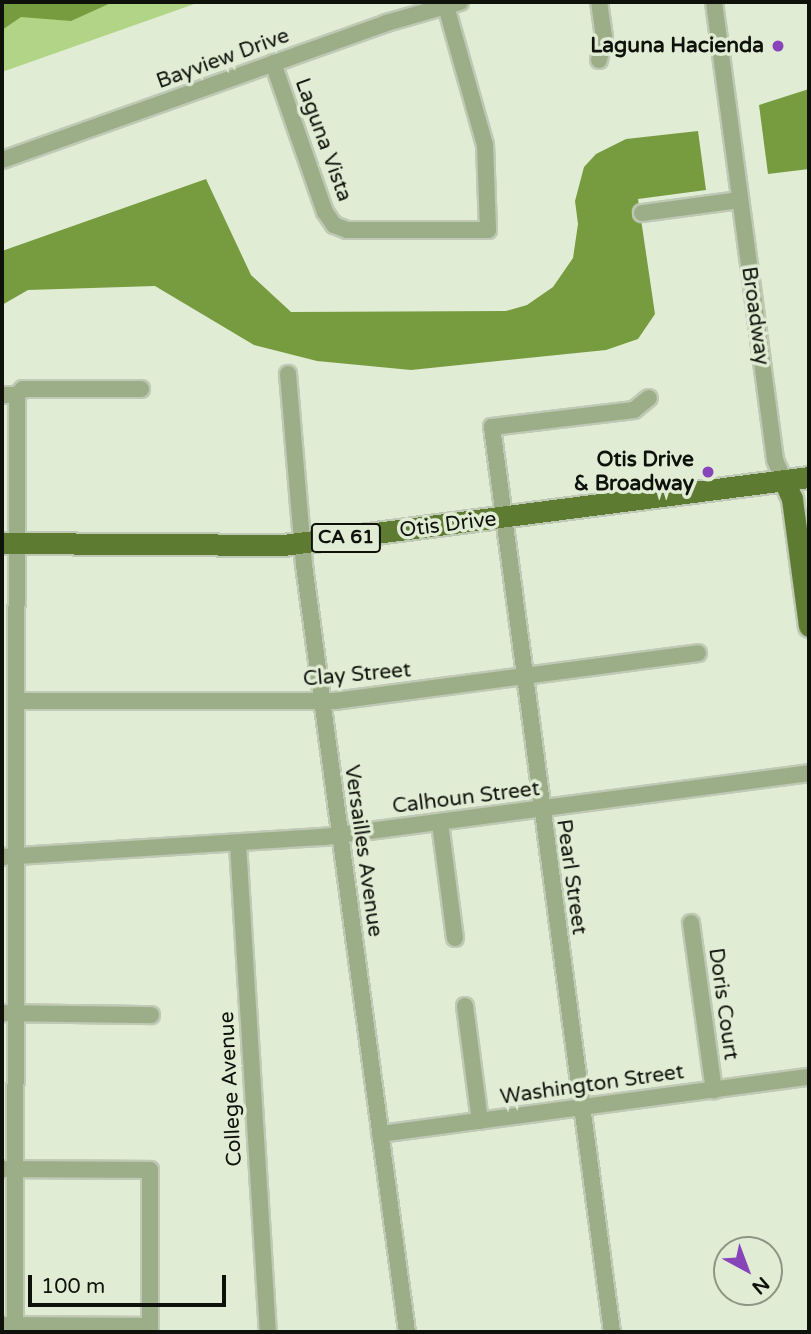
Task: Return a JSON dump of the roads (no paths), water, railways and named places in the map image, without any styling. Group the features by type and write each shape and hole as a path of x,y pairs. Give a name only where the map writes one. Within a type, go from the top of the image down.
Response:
{"main road":[{"name":"Otis Drive","path":"10,544 301,543 809,477"},
{"name":"Broadway","path":"784,480 792,499 809,626"}],"street":[{"path":"599,2 604,37 599,60"},
{"name":"Broadway","path":"714,2 775,460 784,480"},
{"name":"Bayview Drive","path":"2,160 273,63 453,4"},
{"name":"Laguna Vista","path":"273,63 325,212 334,225 347,230 488,230 485,145 453,4"},
{"path":"642,213 739,200"},
{"name":"Versailles Avenue","path":"288,374 301,543 407,1332"},
{"path":"9,1169 150,1170 150,1329 11,1328 9,1169 10,857 19,701 10,544 9,395 23,389 141,389"},
{"name":"Pearl Street","path":"612,1332 492,426 634,410 649,398"},
{"name":"Clay Street","path":"19,701 322,702 698,653"},
{"name":"Calhoun Street","path":"10,857 339,836 809,773"},
{"path":"440,823 455,938"},
{"name":"College Avenue","path":"238,844 268,1332"},
{"name":"Doris Court","path":"691,923 714,1090"},
{"path":"465,1006 480,1121"},
{"path":"9,1013 151,1015"},
{"name":"Washington Street","path":"380,1134 809,1077"}],"place":[{"name":"Laguna Hacienda","path":"778,46"},
{"name":"Otis Drive & Broadway","path":"708,472"}]}
